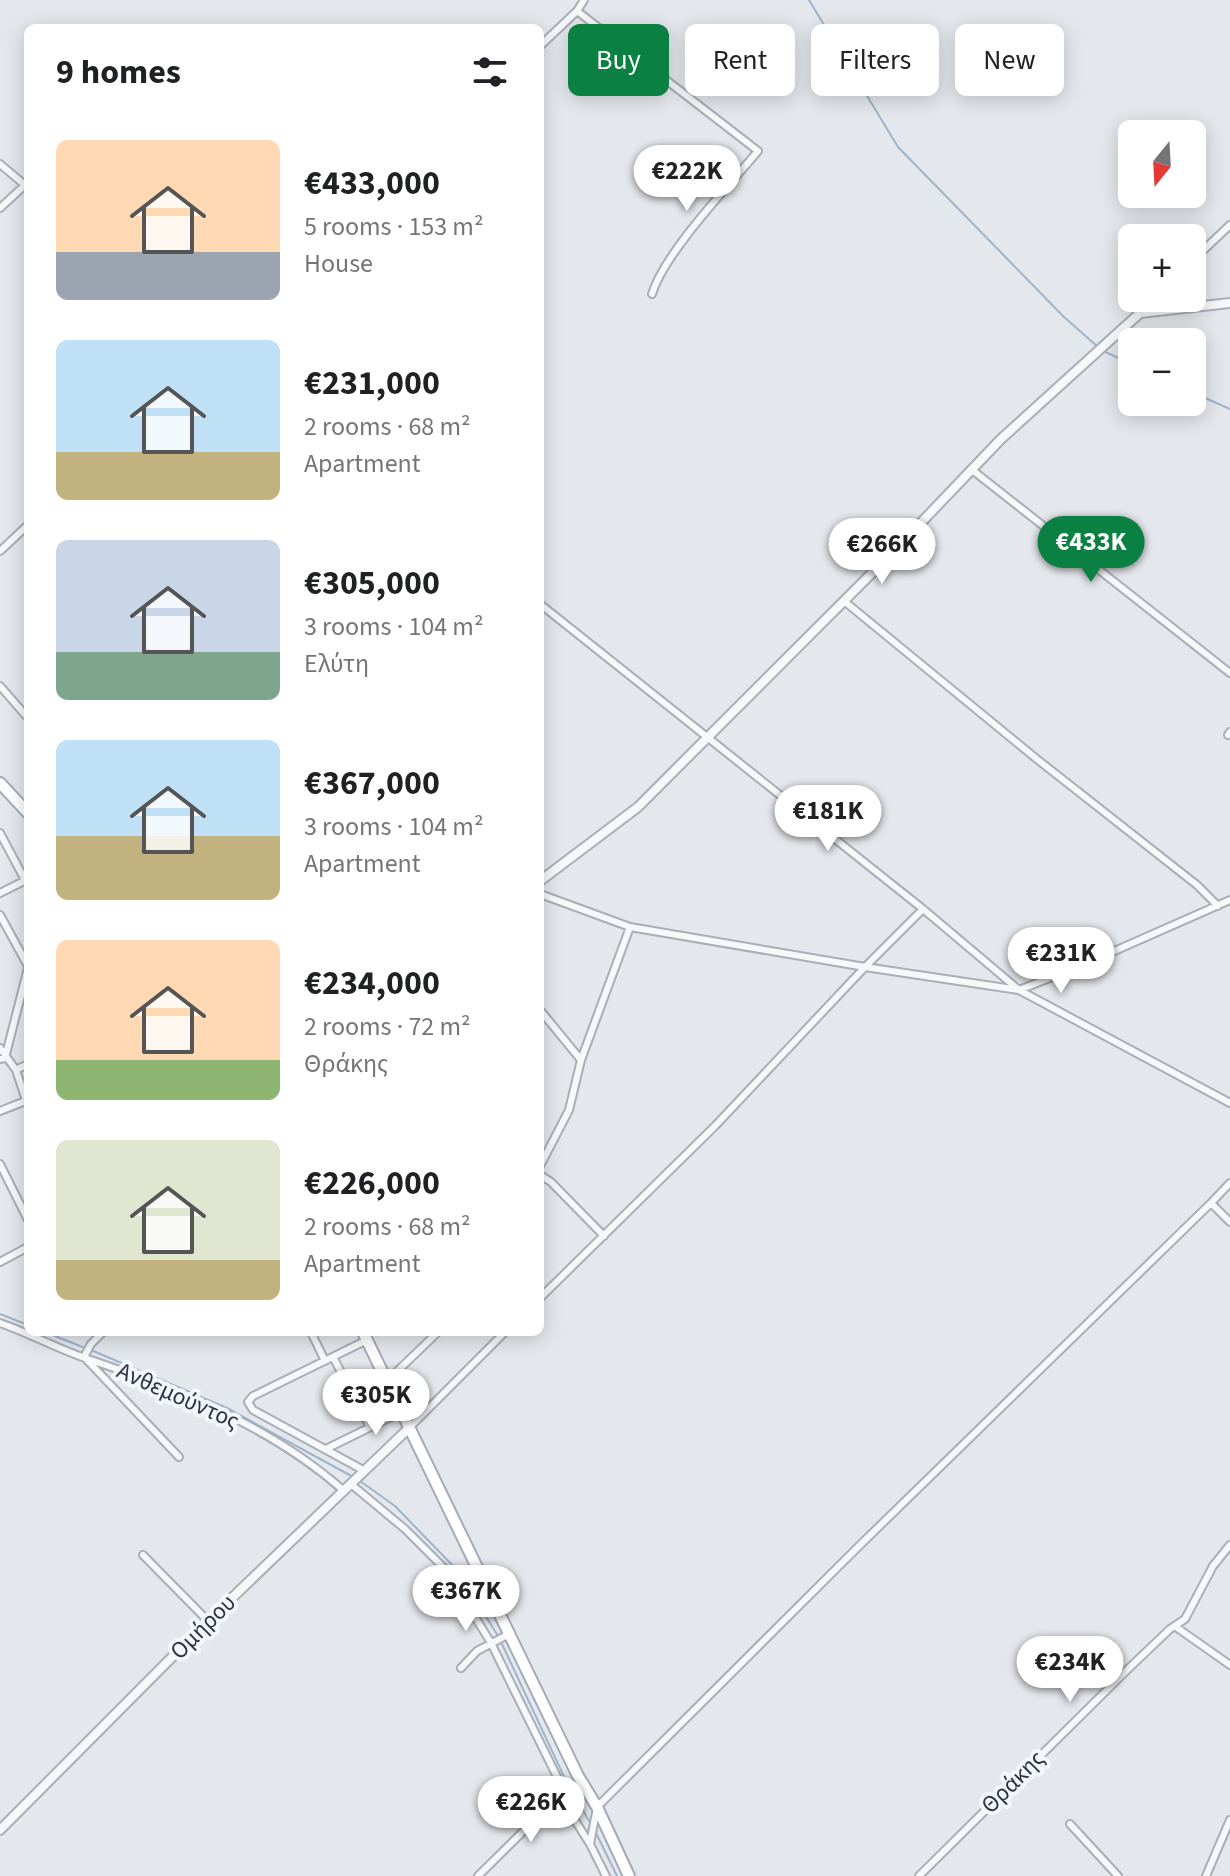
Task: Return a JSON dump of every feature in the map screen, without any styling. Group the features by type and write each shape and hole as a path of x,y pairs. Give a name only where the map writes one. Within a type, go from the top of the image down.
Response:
{"main road":[{"path":"0,783 24,809"},
{"path":"365,1336 629,1876"}],"street":[{"path":"544,42 577,11 584,0"},
{"path":"577,11 758,151 672,256 652,294"},
{"path":"0,164 24,184"},
{"path":"0,208 24,188"},
{"path":"1206,248 1230,225"},
{"path":"544,878 619,824 709,738 971,469 1140,313 1230,303"},
{"path":"971,469 1230,673"},
{"path":"0,551 24,529"},
{"path":"844,601 1197,885 1218,906"},
{"path":"544,607 923,909 1019,990 1230,1103"},
{"path":"0,686 24,713"},
{"path":"0,833 24,874"},
{"path":"0,893 24,881"},
{"path":"544,895 630,927 910,976 1019,990 1230,900"},
{"path":"544,1294 766,1073 923,909"},
{"path":"0,915 24,960"},
{"path":"544,1156 569,1110 581,1060 630,927"},
{"path":"3,1058 24,982"},
{"path":"544,1015 581,1060"},
{"path":"0,1048 3,1058 16,1070 24,1092"},
{"path":"16,1070 24,1066"},
{"path":"0,1111 24,1101"},
{"path":"0,1164 24,1212"},
{"path":"544,1178 604,1236"},
{"path":"590,1844 597,1807 1230,1183"},
{"path":"1211,1203 1230,1222"},
{"path":"0,1262 24,1249"},
{"name":"Ανθεμούντος","path":"0,1323 24,1333"},
{"name":"Ανθεμούντος","path":"32,1336 139,1375 211,1406 325,1474 344,1491"},
{"path":"99,1336 84,1357 179,1457"},
{"path":"313,1336 325,1361 365,1336"},
{"path":"387,1381 434,1336"},
{"path":"410,1427 501,1336"},
{"path":"333,1357 370,1427"},
{"name":"Ανθεμούντος","path":"325,1361 253,1396 248,1402 253,1410 363,1470"},
{"path":"326,1449 401,1412"},
{"name":"Ομήρου","path":"0,1830 208,1621 410,1427"},
{"path":"352,1485 405,1529 446,1570 491,1643 564,1791 576,1822 606,1876"},
{"name":"Θράκης","path":"919,1876 1116,1680 1188,1615 1213,1566 1230,1545"},
{"path":"143,1555 208,1621"},
{"path":"1176,1627 1230,1665"},
{"path":"461,1668 477,1651 511,1633"},
{"path":"478,1876 564,1791"},
{"path":"1206,1876 1230,1820"},
{"path":"1070,1824 1118,1876"}],"waterway":[{"path":"809,0 898,147 1064,317 1098,347"},
{"path":"1103,351 1118,358"},
{"path":"1206,398 1230,409"},
{"path":"0,1314 24,1323"},
{"path":"55,1336 85,1348"},
{"path":"91,1350 227,1408 355,1478"},
{"path":"360,1481 395,1506 458,1571 498,1636"},
{"path":"501,1642 567,1783 592,1826"},
{"path":"595,1831 617,1876"}]}
